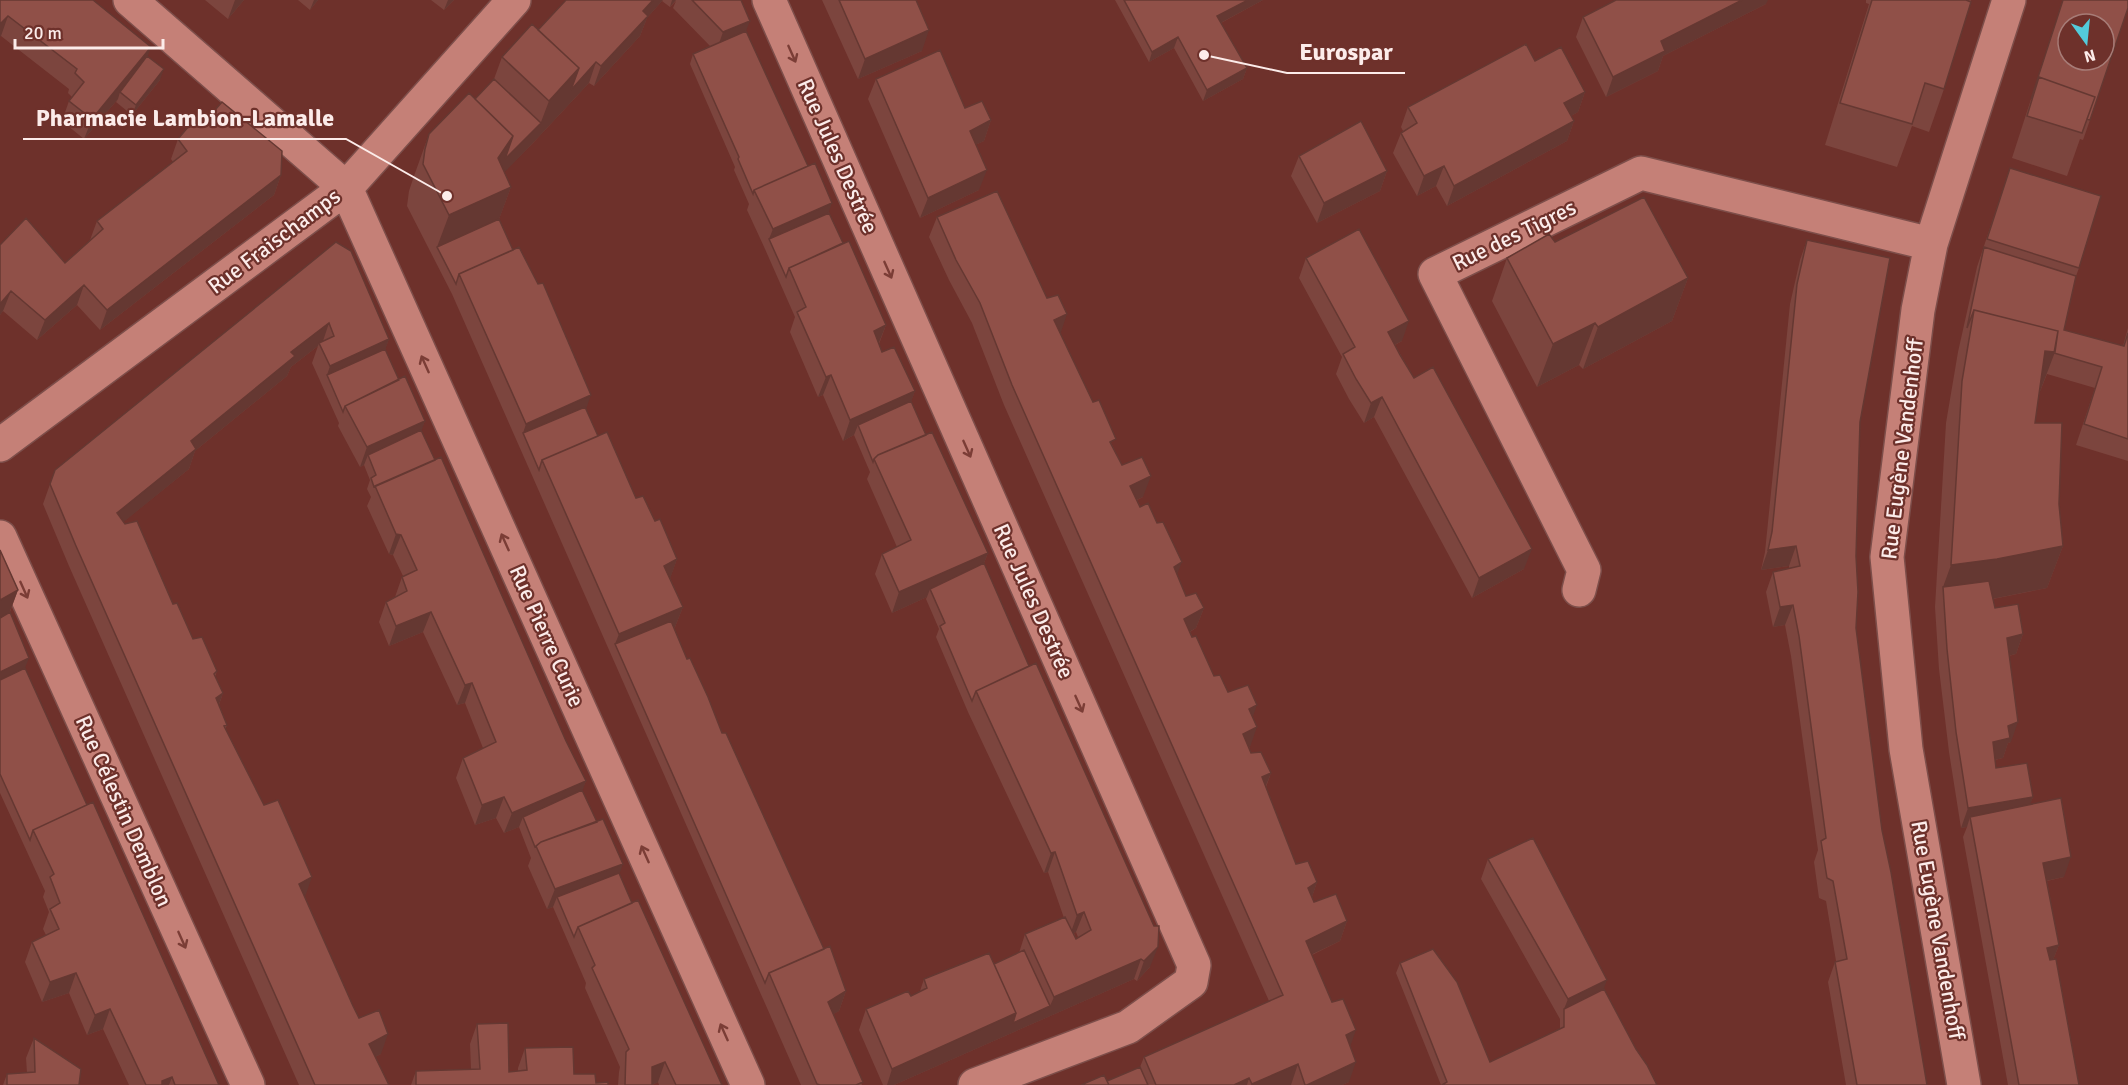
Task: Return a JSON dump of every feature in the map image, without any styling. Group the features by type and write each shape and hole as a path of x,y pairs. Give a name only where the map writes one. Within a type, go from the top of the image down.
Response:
{"street":[{"path":"130,0 346,188"},
{"name":"Rue Fraischamps","path":"0,445 346,188 514,0"},
{"name":"Rue Jules Destrée","path":"769,0 1194,965 1191,982 1128,1027 975,1085"},
{"name":"Rue Eugène Vandenhoff","path":"1964,1085 1906,749 1887,557 1918,310 1931,244 2008,0"},
{"name":"Rue des Tigres","path":"1579,590 1584,570 1436,274 1641,173 1931,244"},
{"name":"Rue Pierre Curie","path":"346,188 748,1085"},
{"name":"Rue Célestin Demblon","path":"0,537 248,1085"}],"building":[{"path":"0,0 93,0 151,47 92,119 69,101 84,82 75,73 77,69 8,16 0,24"},
{"path":"566,0 653,0 643,11 648,16 601,66 596,62 571,90 579,68 538,30"},
{"path":"692,0 741,0 750,21 723,32"},
{"path":"839,0 916,0 929,30 865,59"},
{"path":"1124,0 1248,0 1217,16 1247,68 1207,90 1178,37 1152,52"},
{"path":"1616,0 1742,0 1661,41 1665,51 1613,77 1583,17"},
{"path":"1872,0 1966,0 1971,2 1944,89 1925,83 1912,124 1840,103"},
{"path":"2063,0 2128,0 2128,8 2116,43 2116,12 2059,12"},
{"path":"2056,22 2056,72 2106,72 2090,120 2087,119 2095,97 2039,77 2031,99"},
{"path":"532,24 579,68 549,101 502,57"},
{"path":"746,31 808,166 754,190 753,194 693,54"},
{"path":"1526,44 1535,61 1561,47 1585,92 1564,103 1574,121 1454,186 1444,166 1424,176 1401,133 1417,123 1408,107"},
{"path":"940,50 965,108 982,101 991,120 970,131 987,170 928,198 876,79"},
{"path":"147,56 164,69 136,105 120,92"},
{"path":"2039,77 2095,97 2082,133 2027,116"},
{"path":"494,79 541,123 505,159 513,136 475,99"},
{"path":"469,93 513,136 498,158 511,187 449,215 423,164 425,149 429,134"},
{"path":"222,102 282,151 281,175 107,310 84,285 45,320 11,291 0,304 0,245 26,218 65,263 103,229 97,221 187,151 178,139 194,120 202,125"},
{"path":"1361,121 1387,171 1324,203 1299,156"},
{"path":"815,163 832,203 773,229 754,190"},
{"path":"2010,168 2101,196 2079,268 1987,239"},
{"path":"997,191 1047,298 1058,295 1067,314 1054,320 1093,402 1099,400 1116,439 1110,442 1122,465 1142,457 1151,476 1130,486 1140,507 1148,503 1157,523 1163,522 1182,562 1174,567 1186,596 1196,593 1204,608 1184,619 1192,637 1196,636 1214,676 1220,675 1228,692 1248,685 1257,705 1249,709 1257,727 1243,734 1251,753 1261,752 1271,773 1262,777 1296,864 1308,861 1317,882 1308,888 1314,902 1336,894 1347,921 1306,941 1332,1002 1343,999 1356,1030 1346,1035 1356,1062 1307,1085 1305,1085 1298,1064 1252,1084 1249,1078 1234,1085 1156,1085 1144,1057 1283,995 1012,385 980,303 956,260 937,217"},
{"path":"1644,197 1688,278 1598,327 1595,323 1553,344 1507,258 1549,234 1555,242"},
{"path":"829,213 843,243 789,268 786,277 769,239"},
{"path":"499,219 513,250 459,274 456,284 437,247"},
{"path":"1359,229 1409,321 1388,332 1400,355 1414,378 1433,367 1532,549 1479,578 1382,397 1371,403 1356,379 1343,354 1355,347 1306,258"},
{"path":"1807,240 1890,258 1860,422 1856,628 1882,830 1927,1085 1857,1085 1835,962 1847,959 1833,881 1827,878 1821,841 1826,838 1799,636 1793,605 1780,607 1773,572 1800,566 1796,546 1768,550 1772,532 1797,284"},
{"path":"849,241 886,325 874,331 882,352 894,347 915,391 850,420 831,375 826,377 797,312 806,307 789,268"},
{"path":"336,242 351,251 389,339 330,366 319,343 334,336 329,323 291,352 295,356 191,441 196,449 117,513 125,524 137,521 173,604 177,603 193,639 202,637 217,671 214,674 223,693 216,698 227,725 224,726 264,805 278,800 312,877 299,884 353,1006 359,1018 379,1010 388,1034 369,1044 389,1085 315,1085 50,484 55,470"},
{"path":"519,247 538,284 543,283 591,395 526,424 459,274"},
{"path":"1984,247 2076,276 2064,330 2124,346 2128,333 2128,439 2084,424 2102,367 2054,353 2058,331 1974,310 1967,328"},
{"path":"1974,310 2058,331 2055,352 2045,351 2035,423 2062,423 2059,504 2063,546 1951,565 1962,381"},
{"path":"385,349 399,380 345,406 343,412 327,375"},
{"path":"405,376 425,421 367,447 345,406"},
{"path":"911,401 926,435 878,455 873,462 858,425"},
{"path":"585,407 598,436 542,460 539,470 523,433"},
{"path":"421,430 435,460 374,487 371,478 376,475 368,455"},
{"path":"607,432 636,498 643,496 655,521 660,519 677,559 664,566 683,607 619,634 542,460"},
{"path":"932,432 988,553 899,592 882,554 911,540 874,459 878,455"},
{"path":"441,457 566,741 586,781 512,813 504,797 482,805 463,758 496,742 472,683 465,685 431,612 396,626 386,602 407,591 402,577 417,570 401,535 396,534 375,486"},
{"path":"0,550 18,590 0,600"},
{"path":"984,563 1029,666 976,691 972,701 940,626 945,623 930,589"},
{"path":"1989,581 1995,608 2018,604 2023,634 2007,638 2018,722 2008,726 2010,738 1993,742 1996,768 2027,763 2033,797 1968,808 1956,732 1943,587"},
{"path":"10,612 29,658 0,672 0,618"},
{"path":"671,621 687,659 690,658 708,697 722,733 726,733 824,949 769,973 765,983 615,644"},
{"path":"1036,663 1154,926 1159,926 1158,947 1144,961 1141,959 1054,997 1025,934 1065,917 1076,939 1091,930 1084,912 1077,915 1055,852 1051,853 976,691"},
{"path":"25,668 87,805 33,830 30,840 0,774 0,680"},
{"path":"582,790 597,822 541,842 535,847 523,817"},
{"path":"2061,798 2071,857 2043,863 2059,945 2047,948 2050,960 2056,959 2079,1085 2019,1085 1970,817"},
{"path":"93,802 219,1085 175,1085 172,1077 162,1081 162,1085 146,1085 110,1009 95,1015 76,973 50,982 32,942 59,929 50,909 60,903 50,877 54,874 33,830"},
{"path":"603,819 623,864 555,889 536,846 541,842"},
{"path":"1533,838 1607,980 1568,999 1488,859"},
{"path":"619,873 632,903 578,927 574,937 557,897"},
{"path":"638,900 722,1085 676,1085 665,1062 652,1067 652,1085 625,1085 626,1052 629,1049 592,968 595,965 578,927"},
{"path":"830,946 846,991 828,1002 863,1082 856,1085 817,1084 769,973"},
{"path":"1433,949 1457,982 1490,1062 1564,1027 1564,1009 1604,989 1657,1085 1442,1085 1447,1082 1400,963"},
{"path":"1024,950 1050,1006 1013,1023 1016,1013 994,964"},
{"path":"989,953 1016,1013 892,1069 866,1009 908,991 911,996 927,988 924,979"},
{"path":"508,1023 509,1072 527,1070 525,1048 573,1047 574,1074 595,1074 596,1083 608,1082 608,1085 416,1085 416,1071 480,1069 477,1024"},
{"path":"34,1038 81,1069 79,1085 7,1085 7,1074 35,1072"},
{"path":"1140,1067 1148,1085 1109,1085 1107,1081"},
{"path":"1104,1075 1109,1085 1081,1085"}],"place":[{"name":"Eurospar","path":"1204,55"},
{"name":"Pharmacie Lambion-Lamalle","path":"447,196"}]}
